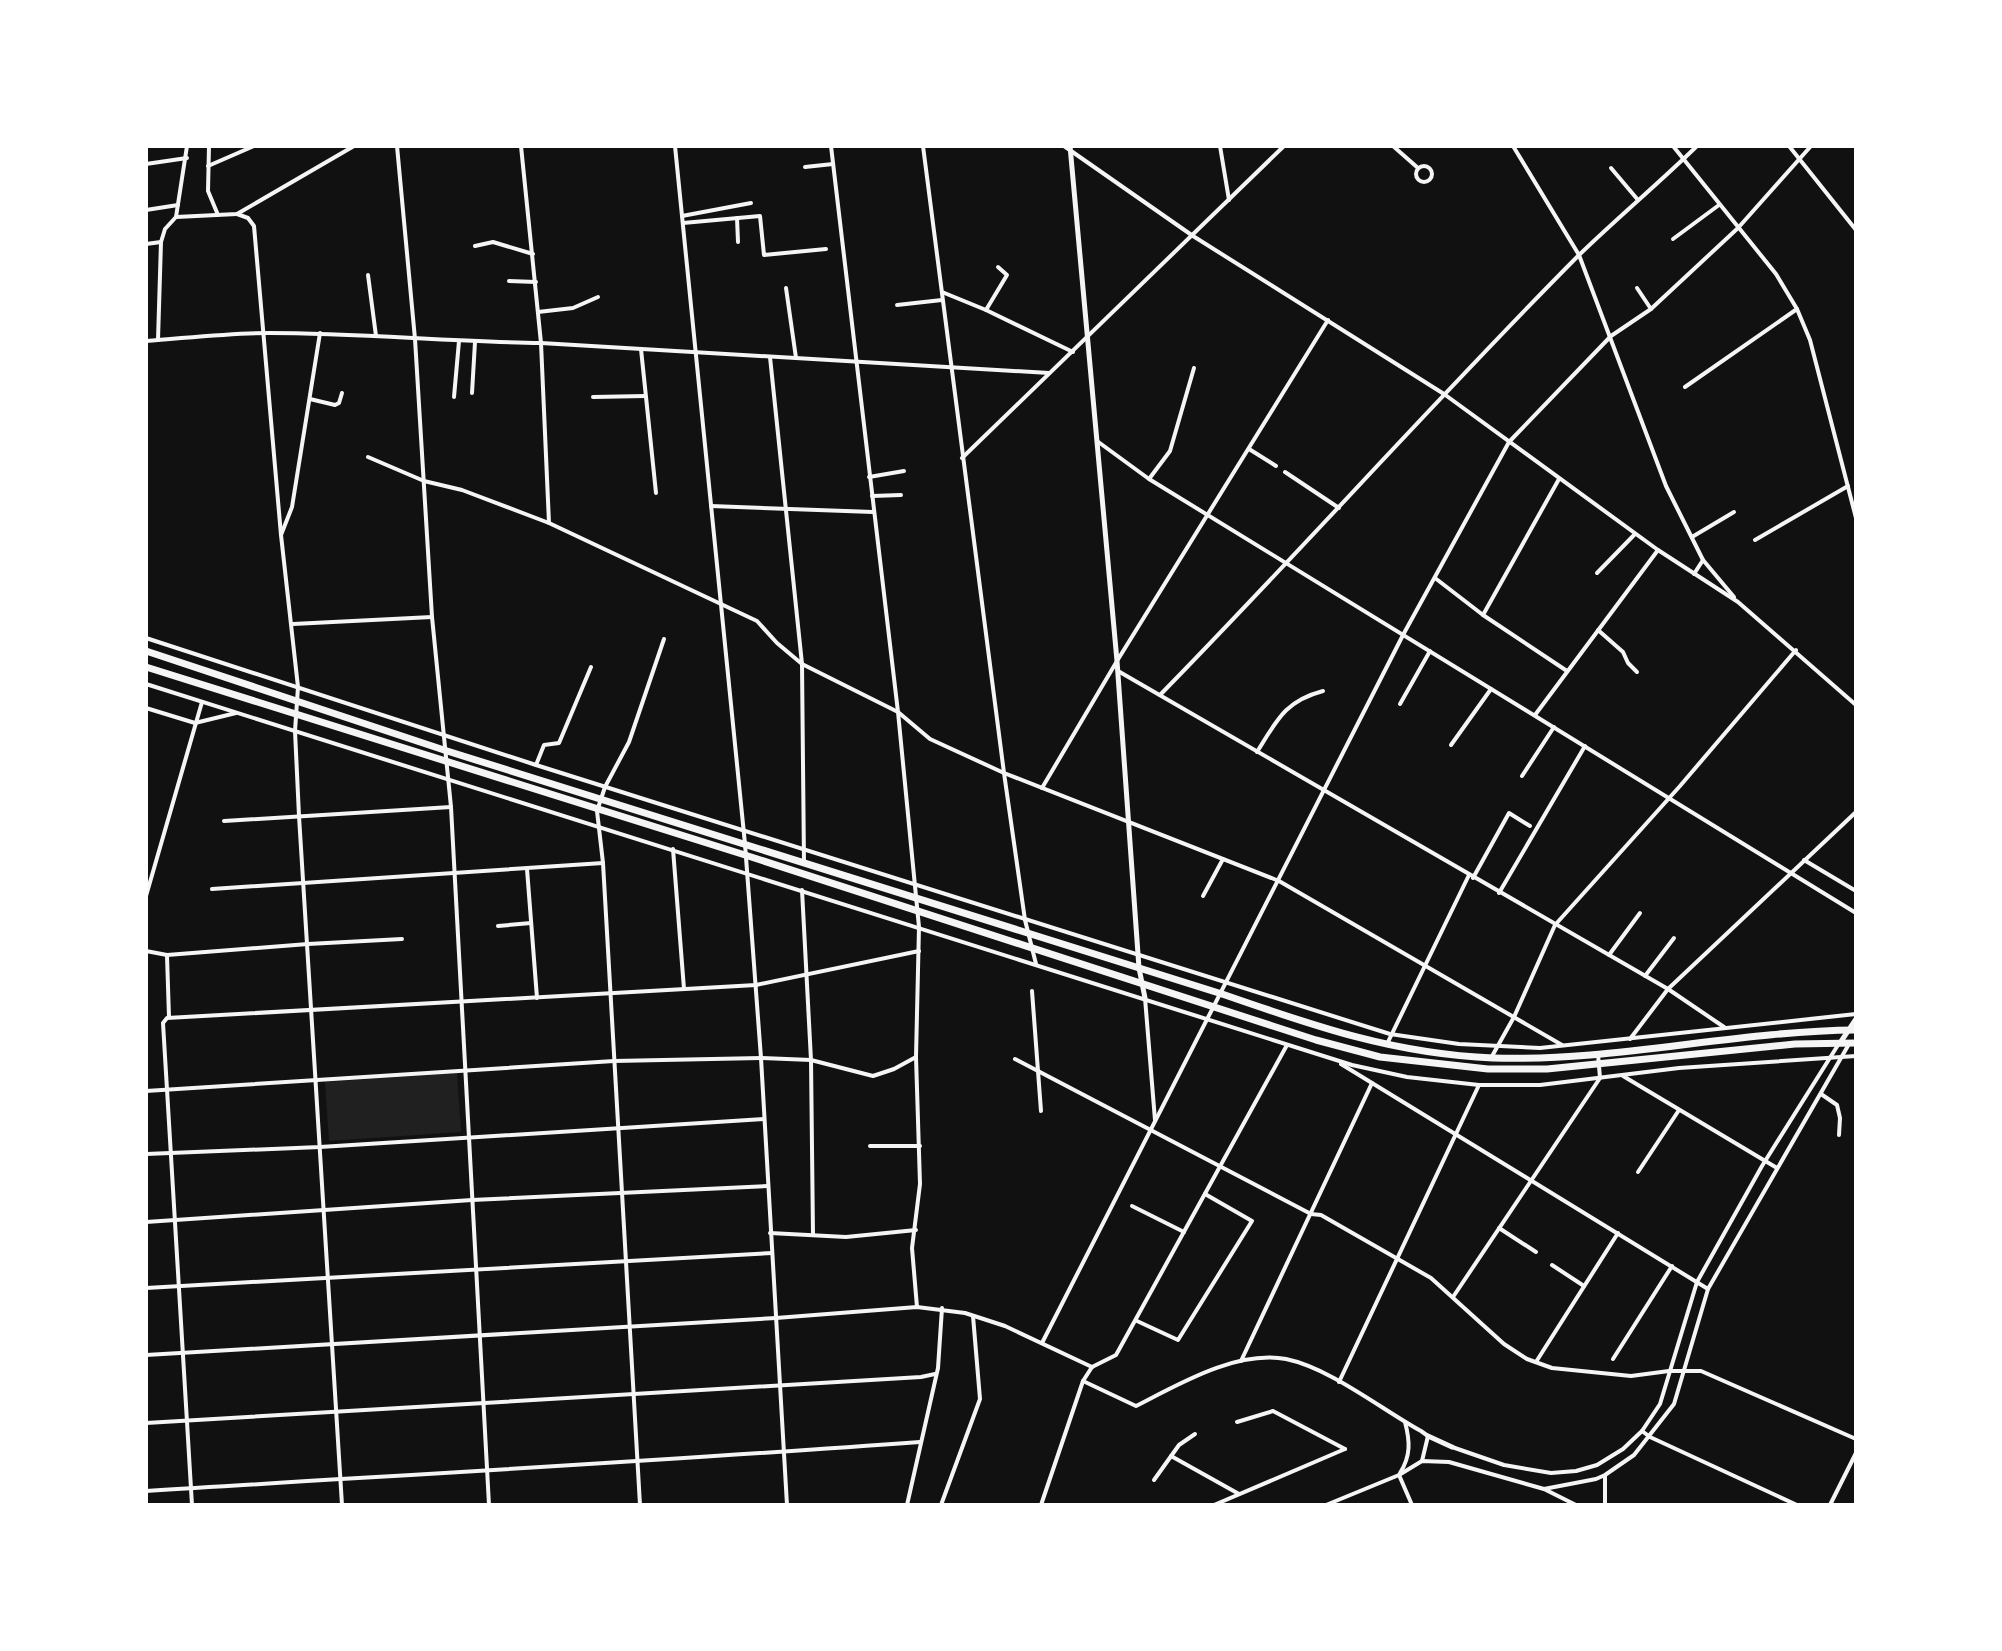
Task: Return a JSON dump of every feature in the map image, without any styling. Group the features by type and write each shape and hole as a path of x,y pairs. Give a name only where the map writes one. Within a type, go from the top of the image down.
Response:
{"highway":[{"path":"146,651 444,750 1222,994 1316,1027 1386,1046 1491,1058 1598,1054 1794,1031 1853,1031"},
{"path":"146,667 745,855 1316,1040 1380,1057 1488,1069 1547,1069 1795,1044 1853,1043"}],"street":[{"path":"158,340 161,242 165,229 176,217 187,146"},
{"path":"209,146 208,191 218,215"},
{"path":"208,166 254,146"},
{"path":"237,214 354,146"},
{"path":"397,146 415,339 432,617 451,807 489,1505"},
{"path":"521,146 541,343 549,523"},
{"path":"675,146 744,830 761,1058 787,1505"},
{"path":"831,146 898,712 918,911 916,1057 920,1146 916,1230 912,1248 917,1307"},
{"path":"923,146 1004,773 1025,920 1036,964"},
{"path":"1220,146 1229,200"},
{"path":"962,458 1284,146"},
{"path":"1393,146 1419,169"},
{"path":"1513,146 1579,255 1666,486 1703,560 1738,602"},
{"path":"1673,146 1776,274 1797,309 1810,340 1856,518"},
{"path":"1160,695 1579,255 1697,146"},
{"path":"1789,146 1856,230"},
{"path":"1042,1343 1403,635 1509,442 1611,336 1651,309 1738,228 1811,146"},
{"path":"1068,147 1193,236 1444,394 1635,534 1738,602 1856,705"},
{"path":"1068,147 1118,671 1138,957 1145,998 1155,1122"},
{"path":"146,164 187,158"},
{"path":"805,167 833,164"},
{"path":"1424,166 1430,168 1433,174 1430,180 1425,183 1419,180 1416,174 1419,169 1424,166"},
{"path":"1611,168 1638,200"},
{"path":"682,216 751,203"},
{"path":"146,210 178,205"},
{"path":"1673,239 1719,205"},
{"path":"176,217 237,214 248,218 254,226 281,535 298,687 295,731 299,816 342,1505"},
{"path":"683,223 760,216 764,255 826,249"},
{"path":"737,218 738,242"},
{"path":"146,244 161,242"},
{"path":"475,246 493,242 533,254"},
{"path":"986,310 1007,275 998,267"},
{"path":"368,275 376,336"},
{"path":"509,281 536,282"},
{"path":"786,288 796,358"},
{"path":"1637,288 1651,309"},
{"path":"942,292 1073,352"},
{"path":"538,312 573,308 598,297"},
{"path":"897,305 942,300"},
{"path":"1685,387 1797,309"},
{"path":"1042,788 1328,320"},
{"path":"146,341 264,333 320,333 1049,373"},
{"path":"281,535 292,507 320,333"},
{"path":"454,397 459,341"},
{"path":"472,393 475,342"},
{"path":"641,349 656,493"},
{"path":"770,357 802,664 804,863"},
{"path":"1149,479 1170,451 1194,368"},
{"path":"310,399 335,405 339,403 342,393"},
{"path":"593,397 645,396"},
{"path":"1097,441 1149,479 1856,913"},
{"path":"1249,449 1276,466"},
{"path":"368,457 424,481 462,490 549,523 757,621 802,664 898,712 930,739 1004,773 1279,881 1563,1045"},
{"path":"869,477 904,471"},
{"path":"1285,472 1339,508"},
{"path":"1483,615 1559,479"},
{"path":"1755,540 1848,486"},
{"path":"872,496 901,495"},
{"path":"711,506 873,512"},
{"path":"1692,537 1734,512"},
{"path":"1597,573 1635,534"},
{"path":"1535,715 1658,550"},
{"path":"1694,574 1703,560"},
{"path":"1434,577 1483,615 1567,671"},
{"path":"293,624 432,617"},
{"path":"1598,630 1623,652 1637,672"},
{"path":"146,638 1138,957 1390,1034 1497,1047 1563,1045 1856,1016 1853,1043 1841,1057 1708,1289 1681,1370 1674,1404 1634,1455 1605,1475 1544,1489"},
{"path":"640,1505 603,863 597,811 605,787 629,742 664,639"},
{"path":"1491,1058 1514,1017 1555,925 1796,650"},
{"path":"1400,704 1430,651"},
{"path":"536,765 544,745 559,743 591,667"},
{"path":"1118,671 1668,989 1726,1029"},
{"path":"146,684 1335,1060 1407,1077 1479,1085 1540,1085 1621,1075 1856,1056"},
{"path":"1451,745 1491,689"},
{"path":"1257,752 1278,719 1300,697 1323,691"},
{"path":"146,896 203,701"},
{"path":"146,708 195,723 239,712"},
{"path":"1522,776 1554,727"},
{"path":"1499,893 1585,746"},
{"path":"224,821 451,807"},
{"path":"1630,1039 1668,989 1856,812"},
{"path":"1386,1046 1471,876 1509,813 1530,826"},
{"path":"673,849 684,989"},
{"path":"1203,896 1223,859"},
{"path":"1804,860 1856,891"},
{"path":"212,889 603,863"},
{"path":"527,869 537,998"},
{"path":"802,890 811,1060 813,1235"},
{"path":"1609,955 1640,913"},
{"path":"498,926 531,923"},
{"path":"1645,976 1674,938"},
{"path":"146,951 167,955 402,939"},
{"path":"192,1505 163,1023 168,1018 756,985 919,951"},
{"path":"167,955 168,1018"},
{"path":"1032,991 1041,1111"},
{"path":"1083,1381 1136,1406 1199,1374 1241,1361 1285,1359 1324,1373 1428,1436 1504,1465 1551,1473 1597,1465 1642,1431 1660,1404 1697,1282 1830,1056 1853,1031"},
{"path":"1041,1505 1083,1381 1092,1367 1116,1355 1137,1321 1287,1045"},
{"path":"1453,1297 1600,1078 1598,1054"},
{"path":"146,1091 614,1061 811,1060 873,1076 916,1057"},
{"path":"1015,1059 1311,1214 1321,1215 1431,1278 1504,1344 1536,1362 1552,1368 1631,1376 1681,1370 1701,1371 1856,1439"},
{"path":"1335,1060 1708,1289"},
{"path":"1621,1075 1777,1168"},
{"path":"1241,1361 1372,1083"},
{"path":"1339,1382 1479,1085"},
{"path":"1821,1094 1837,1105 1839,1135"},
{"path":"1638,1172 1679,1110"},
{"path":"146,1154 320,1147 764,1119"},
{"path":"870,1146 920,1146"},
{"path":"146,1222 472,1200 768,1186"},
{"path":"1137,1321 1178,1340 1252,1221 1205,1194"},
{"path":"1132,1206 1184,1232"},
{"path":"1499,1228 1536,1252"},
{"path":"770,1233 846,1237 916,1230"},
{"path":"1536,1362 1618,1233"},
{"path":"146,1288 772,1253"},
{"path":"1552,1265 1584,1286"},
{"path":"1613,1359 1672,1266"},
{"path":"146,1355 917,1307 942,1308 1005,1326 1092,1367"},
{"path":"907,1505 938,1368 942,1308"},
{"path":"941,1505 980,1399 973,1316"},
{"path":"146,1423 935,1374"},
{"path":"1214,1505 1345,1449 1273,1411 1237,1422"},
{"path":"1399,1475 1408,1461 1405,1422"},
{"path":"1642,1431 1797,1505"},
{"path":"1154,1480 1179,1445 1195,1434"},
{"path":"1422,1461 1428,1436"},
{"path":"146,1491 920,1442"},
{"path":"1830,1505 1856,1453"},
{"path":"1171,1456 1239,1494"},
{"path":"1326,1505 1399,1475 1422,1461 1449,1462 1544,1489 1576,1505"},
{"path":"1399,1475 1412,1505"},
{"path":"1605,1475 1605,1505"}],"shaded area":[{"path":"457,1073 461,1132 329,1141 325,1082"}]}
